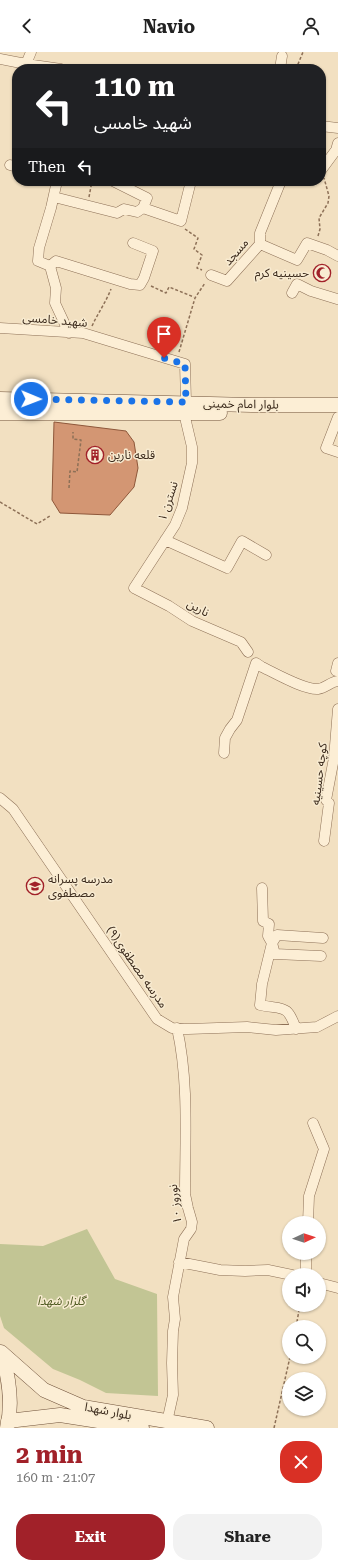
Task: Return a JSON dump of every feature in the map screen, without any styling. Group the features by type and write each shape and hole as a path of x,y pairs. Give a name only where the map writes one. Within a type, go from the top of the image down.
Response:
{"main road":[{"name":"بلوار امام خمینی","path":"0,399 338,414"},
{"name":"بلوار امام خمینی","path":"0,413 338,405"},
{"name":"بلوار شهدا","path":"1,1351 44,1390 73,1404 207,1428"},
{"path":"1,1351 9,1388 7,1425"},
{"name":"بلوار شهدا","path":"7,1425 60,1415 142,1428"},
{"path":"40,1428 60,1415"}],"street":[{"path":"0,59 26,64 31,52"},
{"path":"281,64 282,56"},
{"path":"326,127 338,128"},
{"path":"326,164 336,150 338,143"},
{"path":"50,266 38,261 38,255 54,197 55,186"},
{"path":"54,197 117,213 124,210 137,212 143,208 147,198 123,186"},
{"path":"143,208 181,221 190,186"},
{"name":"مسجد","path":"211,275 227,282 260,244 260,233 278,186"},
{"path":"50,266 56,261 130,284 140,285 153,251 133,243"},
{"name":"مسجد","path":"260,244 297,260 307,243 315,246"},
{"path":"315,246 338,256"},
{"path":"50,266 56,288 54,303 69,333"},
{"path":"292,293 297,284 338,301"},
{"name":"شهید خامسی","path":"0,328 83,333 176,361"},
{"path":"176,361 185,364 185,408"},
{"name":"نسترن ۱","path":"134,588 175,525 182,508 192,463 192,446 185,408"},
{"path":"338,418 326,448 338,452"},
{"path":"165,540 227,568 242,541 266,555"},
{"name":"نارین","path":"134,588 169,606 192,621 241,642 248,652"},
{"path":"224,753 226,738 237,720 256,663 306,687 316,689 324,688 331,682 338,681"},
{"name":"کوچه حسینیه","path":"324,841 329,803 326,800 334,758 338,710"},
{"name":"مدرسه مصطفوی(۹)","path":"0,798 13,809 157,1020 172,1028 247,1028 276,1030 317,1027 338,1016"},
{"path":"262,888 263,921 269,924 268,936 275,954 321,956"},
{"path":"296,1029 288,1011 260,1005 262,984 272,943 277,935 323,938"},
{"name":"نوروز ۱۰","path":"167,1422 173,1395 172,1363 175,1319 173,1297 184,1239 191,1229 192,1222 186,1194 184,1080 182,1051 177,1028"},
{"path":"308,1216 309,1196 324,1149 313,1123"},
{"path":"180,1262 220,1270 268,1270 282,1273"},
{"path":"326,1285 338,1288"}],"path":[{"path":"298,64 303,52"},
{"path":"315,246 320,229 319,218 328,203 329,196 326,184"},
{"path":"88,206 91,186"},
{"path":"176,361 185,326 195,298 211,275 197,268 202,255 194,249 198,238 183,228 181,221"},
{"path":"88,335 98,314 107,301 114,279"},
{"path":"142,282 166,293 169,287 195,298"},
{"path":"70,488 70,471 76,472 80,440 73,439 73,432"},
{"path":"0,502 37,524 50,516"},
{"path":"274,1428 288,1364"}],"green space":[{"name":"گلزار شهدا","path":"87,1229 115,1279 157,1294 158,1396 106,1393 53,1369 4,1328 0,1316 0,1244 43,1246"}],"building":[{"name":"قلعه نارین","path":"54,422 126,431 134,442 138,468 134,487 110,515 60,513 52,500"}],"place":[{"name":"حسینیه کرم","path":"322,273"},
{"name":"قلعه نارین","path":"95,455"},
{"name":"مدرسه پسرانه مصطفوی","path":"35,886"}],"route":[{"path":"31,399 186,402 185,364 164,358"}]}
